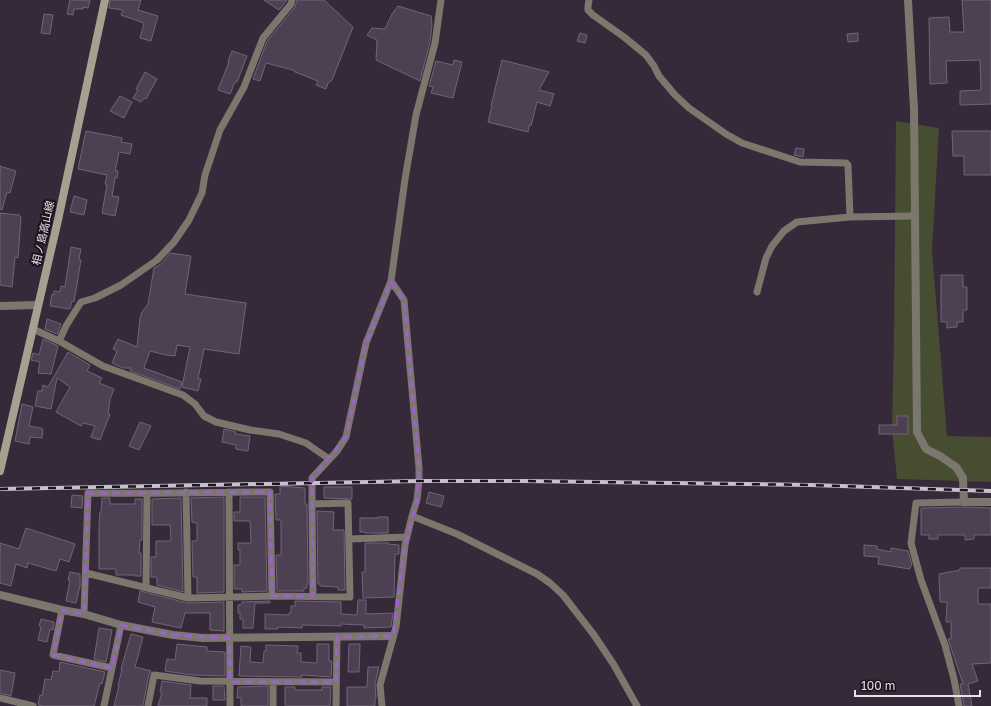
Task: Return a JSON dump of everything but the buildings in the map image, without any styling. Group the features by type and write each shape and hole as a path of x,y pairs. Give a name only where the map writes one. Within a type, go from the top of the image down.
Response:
{"main road":[{"name":"相ノ島高山線","path":"0,471 2,457 58,220 106,0"}],"street":[{"path":"59,341 66,326 81,302 95,298 121,285 156,260 174,242 189,220 202,193 205,175 220,130 244,87 263,38 291,4 292,0"},
{"path":"313,596 312,478 337,451 346,437 366,343 391,281 405,179 416,115 435,43 441,0"},
{"path":"589,0 588,10 593,15 646,55 659,76 675,95 689,108 726,134 742,143 800,162 846,163 848,165 850,217"},
{"path":"908,0 914,110 917,432 926,449 940,456 956,467 963,478 964,502"},
{"path":"757,292 766,258 772,246 784,231 797,222 850,217 914,216"},
{"path":"382,706 380,685 396,627 407,537 417,500 419,468 404,300 391,281"},
{"path":"0,306 38,305"},
{"path":"33,329 59,341 103,366 183,395 195,404 204,416 216,422 250,430 279,434 306,442 329,459"},
{"path":"186,492 188,598"},
{"path":"84,614 88,493 147,494 186,492 270,492 272,596"},
{"path":"229,492 230,706"},
{"path":"146,588 147,494"},
{"path":"959,706 945,645 921,580 911,544 916,503 991,502"},
{"path":"86,573 188,598 272,596 350,597 348,503 312,504"},
{"path":"412,516 457,534 537,574 550,583 563,595 594,635 614,665 637,706"},
{"path":"349,539 407,537"},
{"path":"0,595 84,614 121,625 173,636 229,638 393,636"},
{"path":"62,610 53,655 112,668"},
{"path":"104,706 121,625"},
{"path":"336,706 337,637"},
{"path":"148,706 154,675 200,681 336,682"},
{"path":"273,682 273,706"},
{"path":"0,698 33,706"}],"highlighted area":[{"path":"391,281 404,300 419,468 417,500 405,545 393,636 337,637 336,682 230,682 229,638 173,635 121,625 112,668 53,655 62,610 84,614 88,493 270,492 272,596 313,596 312,478 346,437 366,343"}],"green space":[{"path":"896,121 939,128 932,250 947,436 991,437 991,482 897,479 892,429"}],"railway":[{"path":"0,489 419,481 523,481 811,485 991,491"}]}
